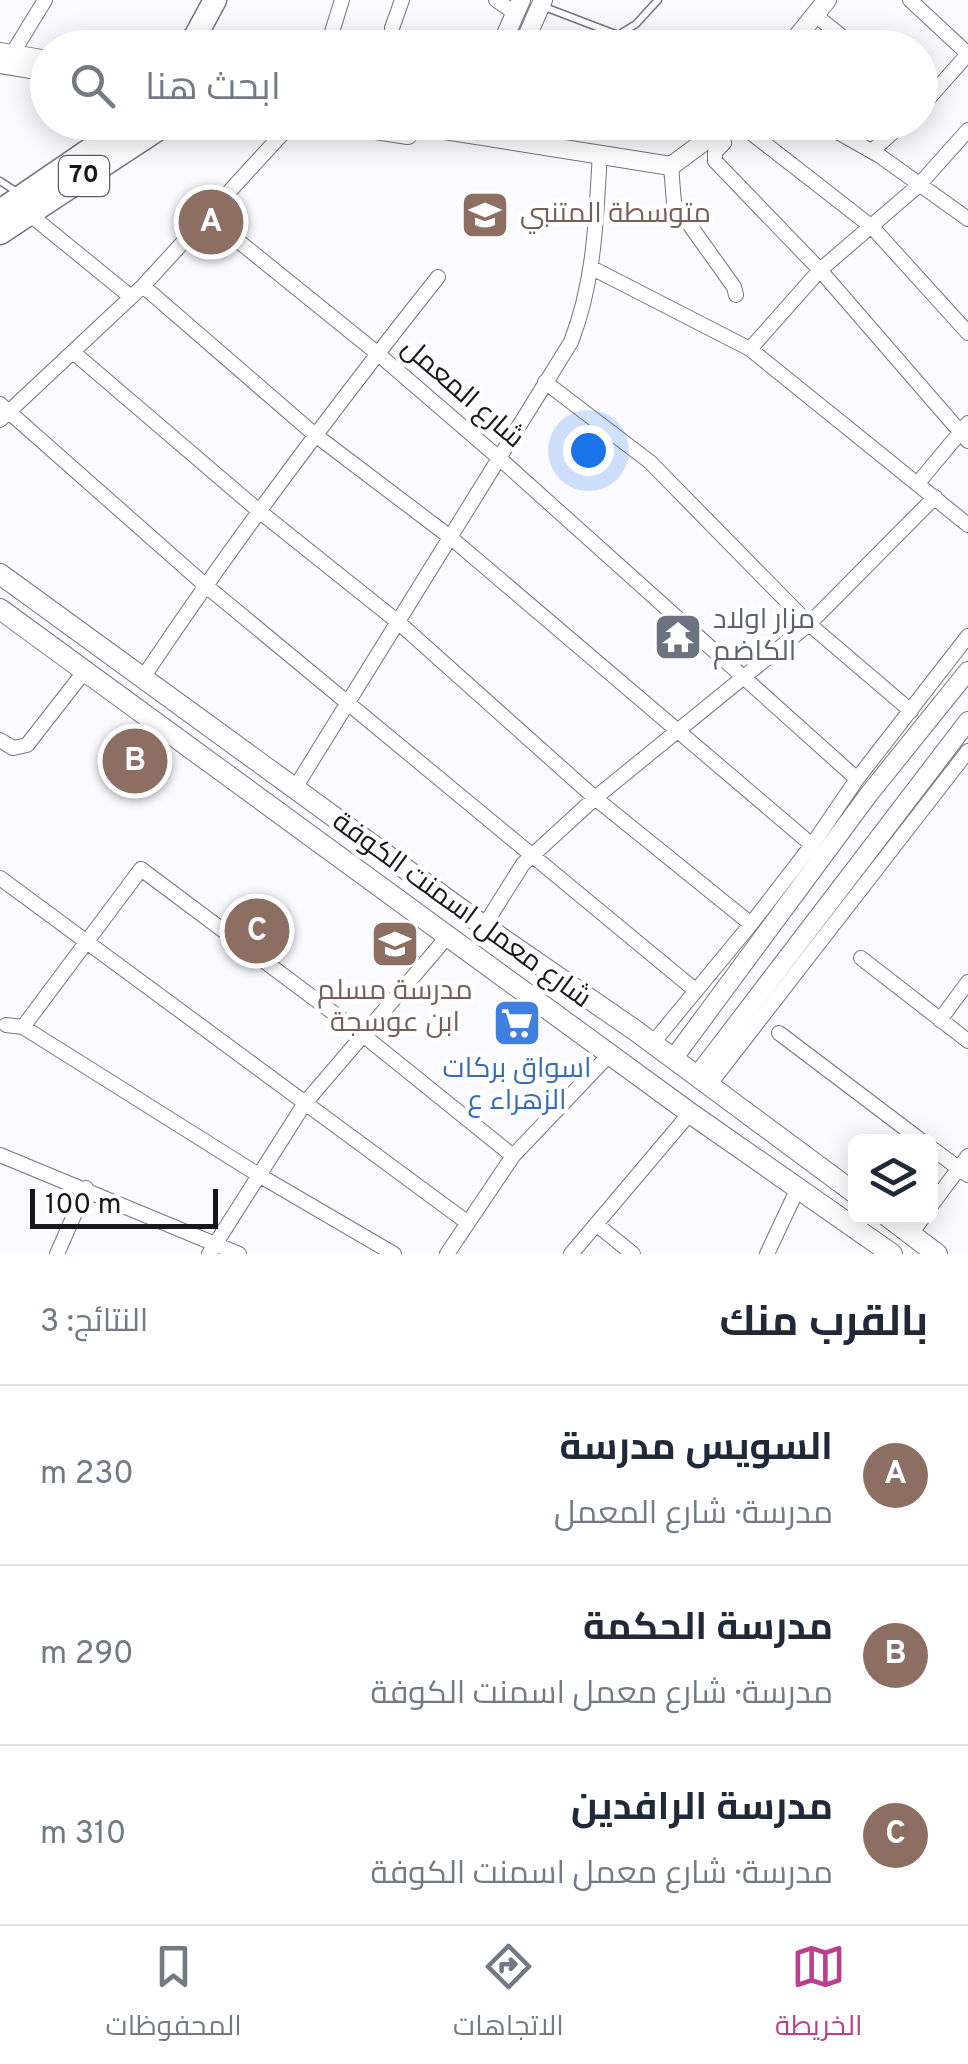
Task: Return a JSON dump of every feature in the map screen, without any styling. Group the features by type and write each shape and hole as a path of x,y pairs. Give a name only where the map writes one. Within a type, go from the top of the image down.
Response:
{"highway":[{"path":"199,30 216,0"},
{"path":"215,30 229,0"},
{"name":"70","path":"0,233 25,205 105,140"},
{"name":"70","path":"0,211 25,205 138,140"}],"main road":[{"name":"شارع معمل اسمنت الكوفة","path":"0,574 848,1188"},
{"name":"شارع معمل اسمنت الكوفة","path":"0,608 881,1251"},
{"path":"88,675 107,667 109,652"},
{"path":"117,696 124,678 141,674"},
{"path":"699,1119 723,1115 710,1086"},
{"path":"750,1155 754,1141 770,1130"},
{"path":"897,1224 937,1254"}],"street":[{"path":"4,57 45,0"},
{"path":"333,30 342,0"},
{"path":"392,28 402,0"},
{"path":"496,0 518,7 508,30"},
{"path":"910,0 968,54 938,87"},
{"path":"530,30 542,3"},
{"path":"802,30 821,7 841,30"},
{"path":"4,57 30,59"},
{"path":"4,57 30,66"},
{"path":"750,349 820,270 919,184 968,130"},
{"path":"276,140 143,286 3,412 347,704 695,990"},
{"path":"499,140 671,166 704,140"},
{"path":"723,140 716,152 716,161 820,270 965,433 918,482"},
{"path":"761,140 872,226 968,333"},
{"path":"852,140 968,218"},
{"path":"872,151 884,140"},
{"path":"295,788 571,342 584,309 592,268 600,153"},
{"path":"671,166 674,203 736,295"},
{"path":"25,205 131,297"},
{"name":"شارع المعمل","path":"206,215 499,458 857,779"},
{"path":"592,268 750,349 968,525"},
{"path":"141,674 314,434 438,277"},
{"path":"143,286 314,434 450,537 819,845"},
{"path":"73,352 259,511 398,622 596,798 751,924"},
{"path":"545,382 650,462 809,624 912,712"},
{"path":"484,926 523,864 596,798 809,624 935,497"},
{"path":"673,1060 819,845 857,779 968,636"},
{"path":"652,1044 968,671"},
{"path":"0,740 13,748 27,745 88,675"},
{"path":"710,1086 968,722"},
{"path":"710,1086 718,1047 865,868 968,751"},
{"path":"22,1027 141,868 363,1035 513,1156"},
{"path":"0,878 468,1223"},
{"path":"212,1248 304,1103 448,936"},
{"path":"861,958 968,1041"},
{"path":"940,1020 968,982"},
{"path":"2,1026 22,1027 257,1174 394,1254"},
{"path":"694,1032 718,1047"},
{"path":"779,1033 912,1134"},
{"path":"447,1254 513,1156 610,1054"},
{"path":"571,1254 699,1119"},
{"path":"938,1151 965,1166 938,1198"},
{"path":"0,1155 86,1188 212,1248 239,1254"},
{"path":"58,1254 86,1188"},
{"path":"767,1254 798,1188"},
{"path":"596,1224 633,1254"},
{"path":"911,1234 918,1224"}],"lane":[{"path":"626,30 658,0"},
{"path":"542,3 606,30"},
{"path":"0,181 25,205"}],"place":[{"name":"متوسطة المتنبي","path":"485,215"},
{"name":"السويس مدرسة","path":"211,222"},
{"name":"مزار اولاد الكاضم","path":"678,637"},
{"name":"مدرسة الحكمة","path":"135,761"},
{"name":"مدرسة الرافدين","path":"257,931"},
{"name":"مدرسة مسلم ابن عوسجة","path":"395,944"},
{"name":"اسواق بركات الزهراء ع","path":"517,1023"}]}
